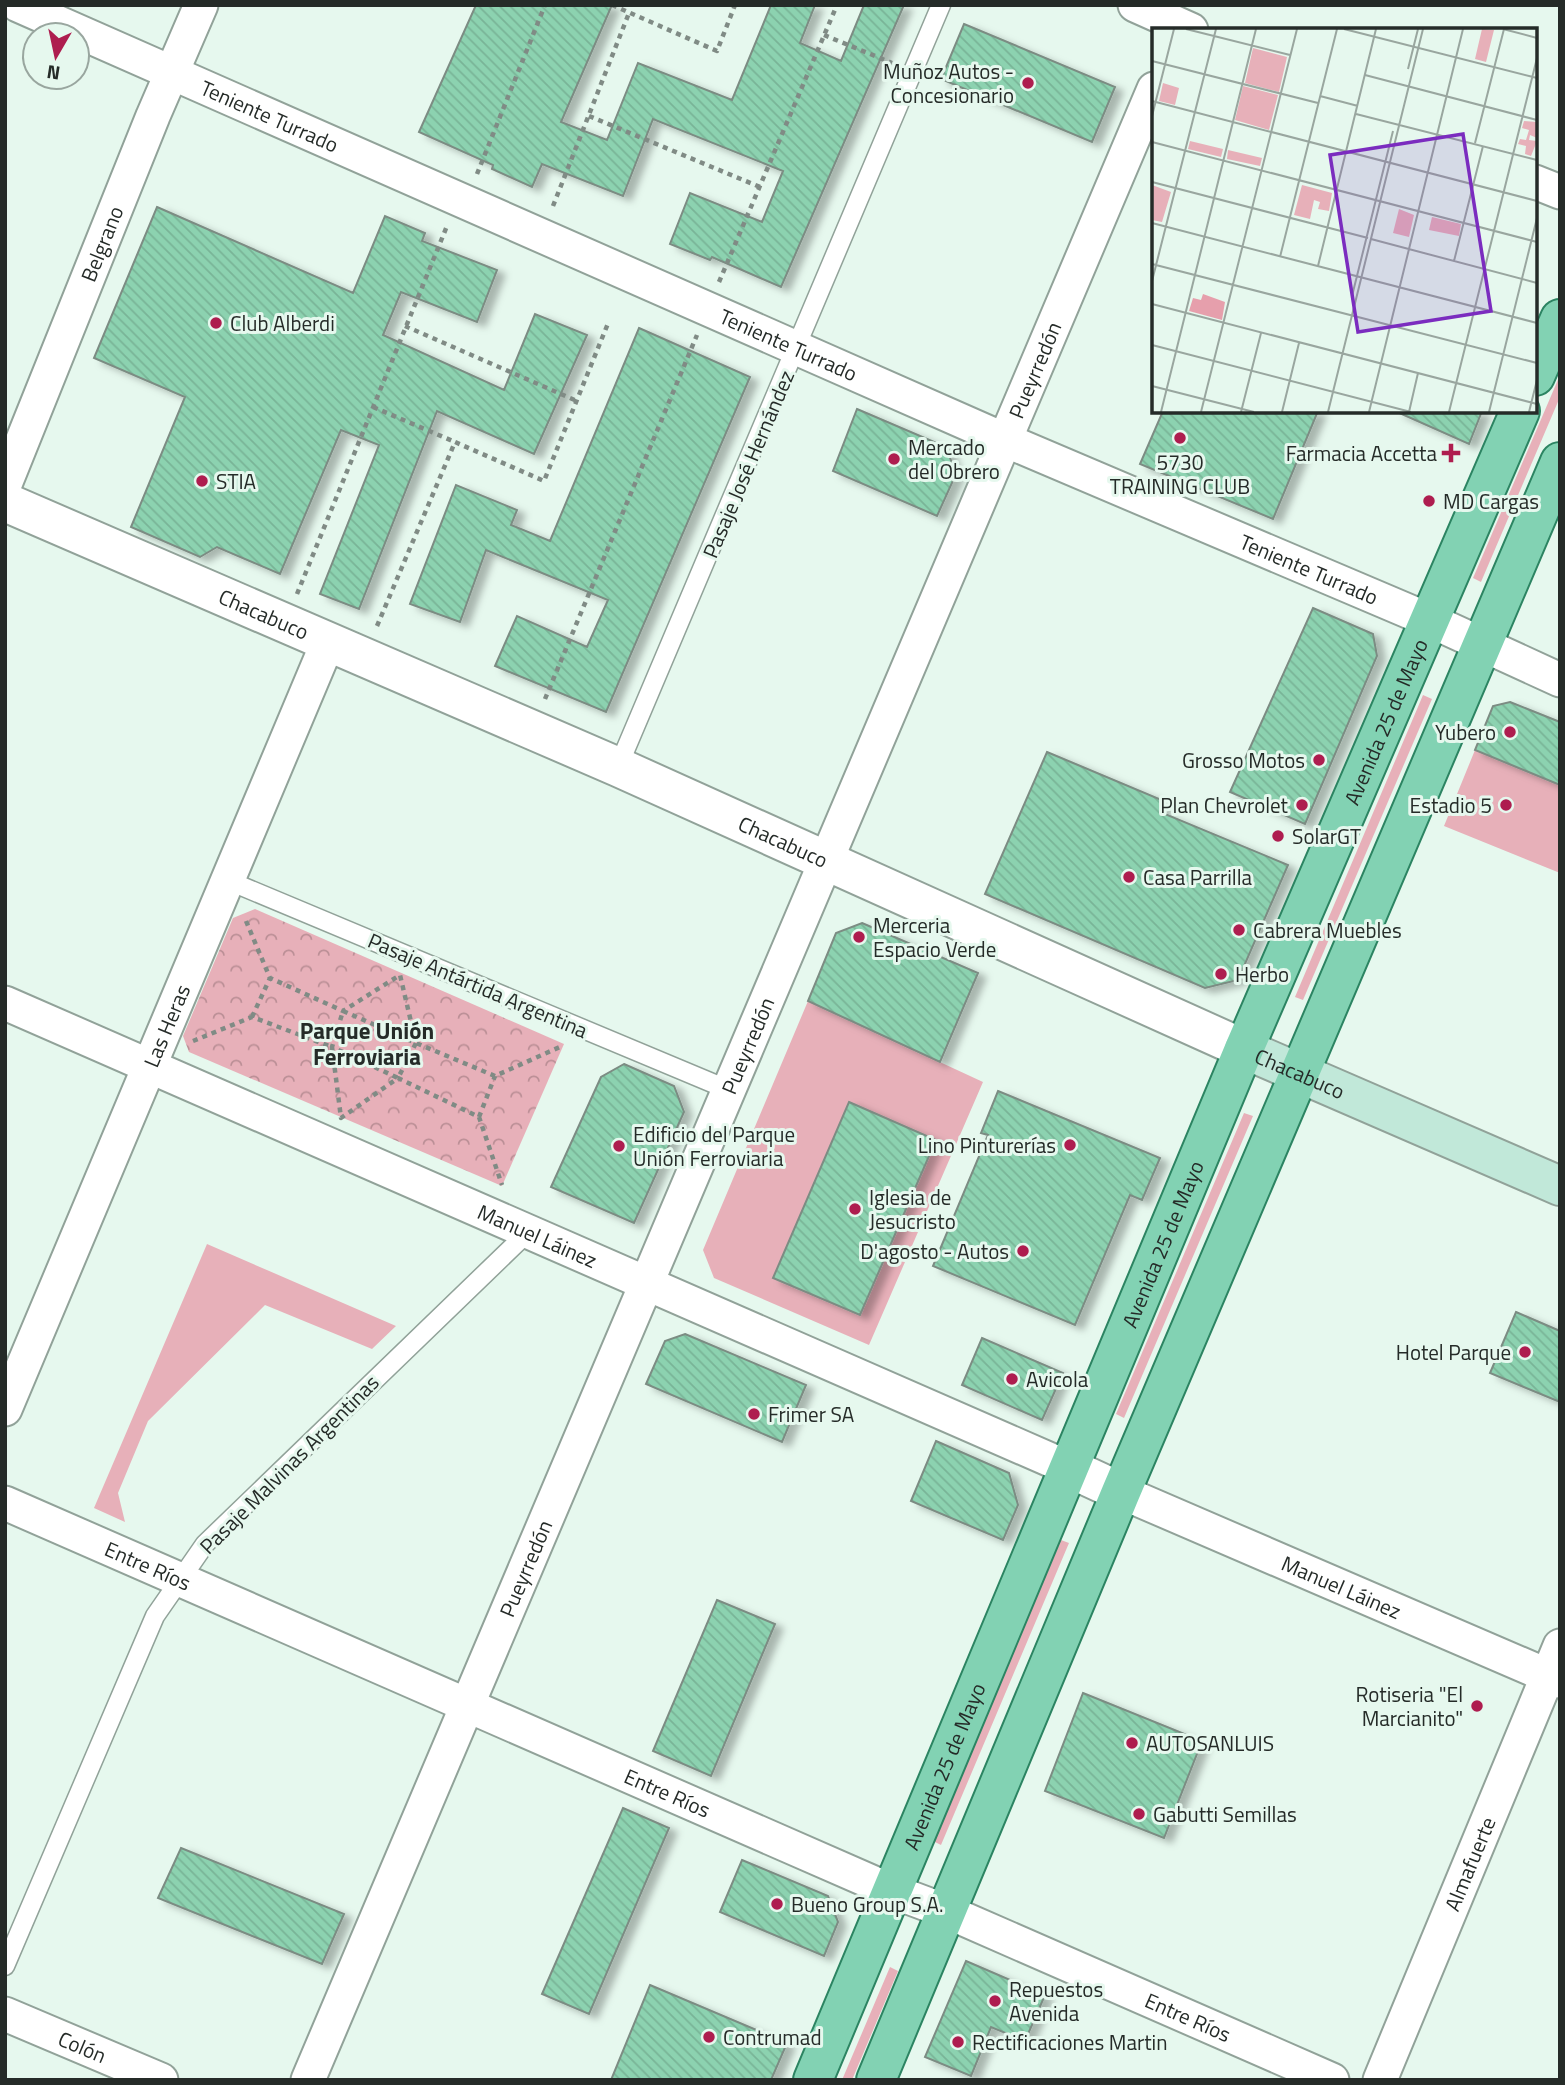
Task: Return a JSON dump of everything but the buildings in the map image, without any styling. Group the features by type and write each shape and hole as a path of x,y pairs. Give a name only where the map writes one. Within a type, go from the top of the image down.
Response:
{"main road":[{"path":"1537,372 1560,320"},
{"name":"Avenida 25 de Mayo","path":"813,2080 1244,1049 1519,413"},
{"path":"876,2080 1121,1492 1560,462"},
{"name":"Chacabuco","path":"1244,1049 1560,1186"}],"street":[{"name":"Teniente Turrado","path":"18,5 172,76 1005,440 1429,620 1560,680"},
{"name":"Belgrano","path":"5,484 153,116 201,5"},
{"path":"1135,5 1184,22"},
{"name":"Pueyrredón","path":"308,2080 1152,94"},
{"path":"1537,183 1560,192"},
{"name":"Chacabuco","path":"5,502 618,767 1244,1049"},
{"name":"Las Heras","path":"5,1409 328,642"},
{"name":"Manuel Láinez","path":"5,1003 1069,1468"},
{"path":"1069,1468 1121,1492"},
{"name":"Manuel Láinez","path":"1121,1492 1556,1668"},
{"name":"Entre Ríos","path":"5,1503 892,1891 948,1912 1332,2080"},
{"name":"Almafuerte","path":"1380,2080 1556,1668"},
{"name":"Colón","path":"5,2014 161,2080"}],"lane":[{"name":"Pasaje José Hernández","path":"618,767 941,5"},
{"name":"Pasaje Antártida Argentina","path":"227,880 729,1090"},
{"name":"Pasaje Malvinas Argentinas","path":"5,1966 155,1616 179,1577 205,1544 527,1233"}],"path":[{"path":"476,178 545,5"},
{"path":"612,5 717,51 735,5"},
{"path":"719,283 837,5"},
{"path":"551,211 629,13"},
{"path":"824,35 893,63"},
{"path":"589,116 760,187"},
{"path":"295,598 447,226"},
{"path":"373,407 544,481 610,321"},
{"path":"405,325 577,401"},
{"path":"542,706 698,332"},
{"path":"374,633 455,442"},
{"path":"243,913 270,978 495,1076"},
{"path":"400,975 416,1043 398,1077 341,1118 332,1047 343,1012 400,975"},
{"path":"252,1017 270,978"},
{"path":"185,1044 252,1017 332,1047 479,1117"},
{"path":"502,1186 479,1117 495,1076 564,1044"}],"green space":[{"path":"1560,375 1560,397 1481,582 1473,578"},
{"path":"1423,695 1432,699 1303,1000 1295,997"},
{"name":"Estadio 5","path":"1475,750 1560,785 1560,873 1444,826"},
{"path":"255,909 564,1044 502,1186 189,1052 183,1036 233,918"},
{"path":"808,1001 983,1082 869,1345 714,1278 703,1250"},
{"path":"1244,1113 1253,1116 1124,1418 1116,1414"},
{"path":"207,1244 396,1326 372,1349 265,1305 148,1421 118,1493 125,1522 94,1508"},
{"path":"1061,1540 1069,1543 941,1845 933,1841"},
{"path":"890,1967 898,1971 852,2080 842,2080"}],"place":[{"name":"Muñoz Autos - Concesionario","path":"1028,83"},
{"name":"Club Alberdi","path":"216,323"},
{"name":"5730 TRAINING CLUB","path":"1180,438"},
{"name":"Farmacia Accetta","path":"1451,453"},
{"name":"Mercado del Obrero","path":"894,459"},
{"name":"STIA","path":"202,481"},
{"name":"MD Cargas","path":"1429,501"},
{"name":"Yubero","path":"1510,732"},
{"name":"Grosso Motos","path":"1319,760"},
{"name":"Plan Chevrolet","path":"1302,805"},
{"name":"Estadio 5","path":"1506,805"},
{"name":"SolarGT","path":"1278,836"},
{"name":"Casa Parrilla","path":"1129,877"},
{"name":"Cabrera Muebles","path":"1239,930"},
{"name":"Merceria Espacio Verde","path":"859,937"},
{"name":"Herbo","path":"1221,974"},
{"name":"Lino Pinturerías","path":"1070,1145"},
{"name":"Edificio del Parque Unión Ferroviaria","path":"619,1146"},
{"name":"Iglesia de Jesucristo","path":"855,1209"},
{"name":"D'agosto - Autos","path":"1023,1251"},
{"name":"Hotel Parque","path":"1525,1352"},
{"name":"Avicola","path":"1012,1379"},
{"name":"Frimer SA","path":"754,1414"},
{"name":"Rotiseria \"El Marcianito\"","path":"1477,1706"},
{"name":"AUTOSANLUIS","path":"1132,1743"},
{"name":"Gabutti Semillas","path":"1139,1814"},
{"name":"Bueno Group S.A.","path":"777,1904"},
{"name":"Repuestos Avenida","path":"995,2001"},
{"name":"Contrumad","path":"709,2037"},
{"name":"Rectificaciones Martin","path":"958,2042"}],"district":[{"name":"Parque Unión Ferroviaria","path":"367,1043"}]}
